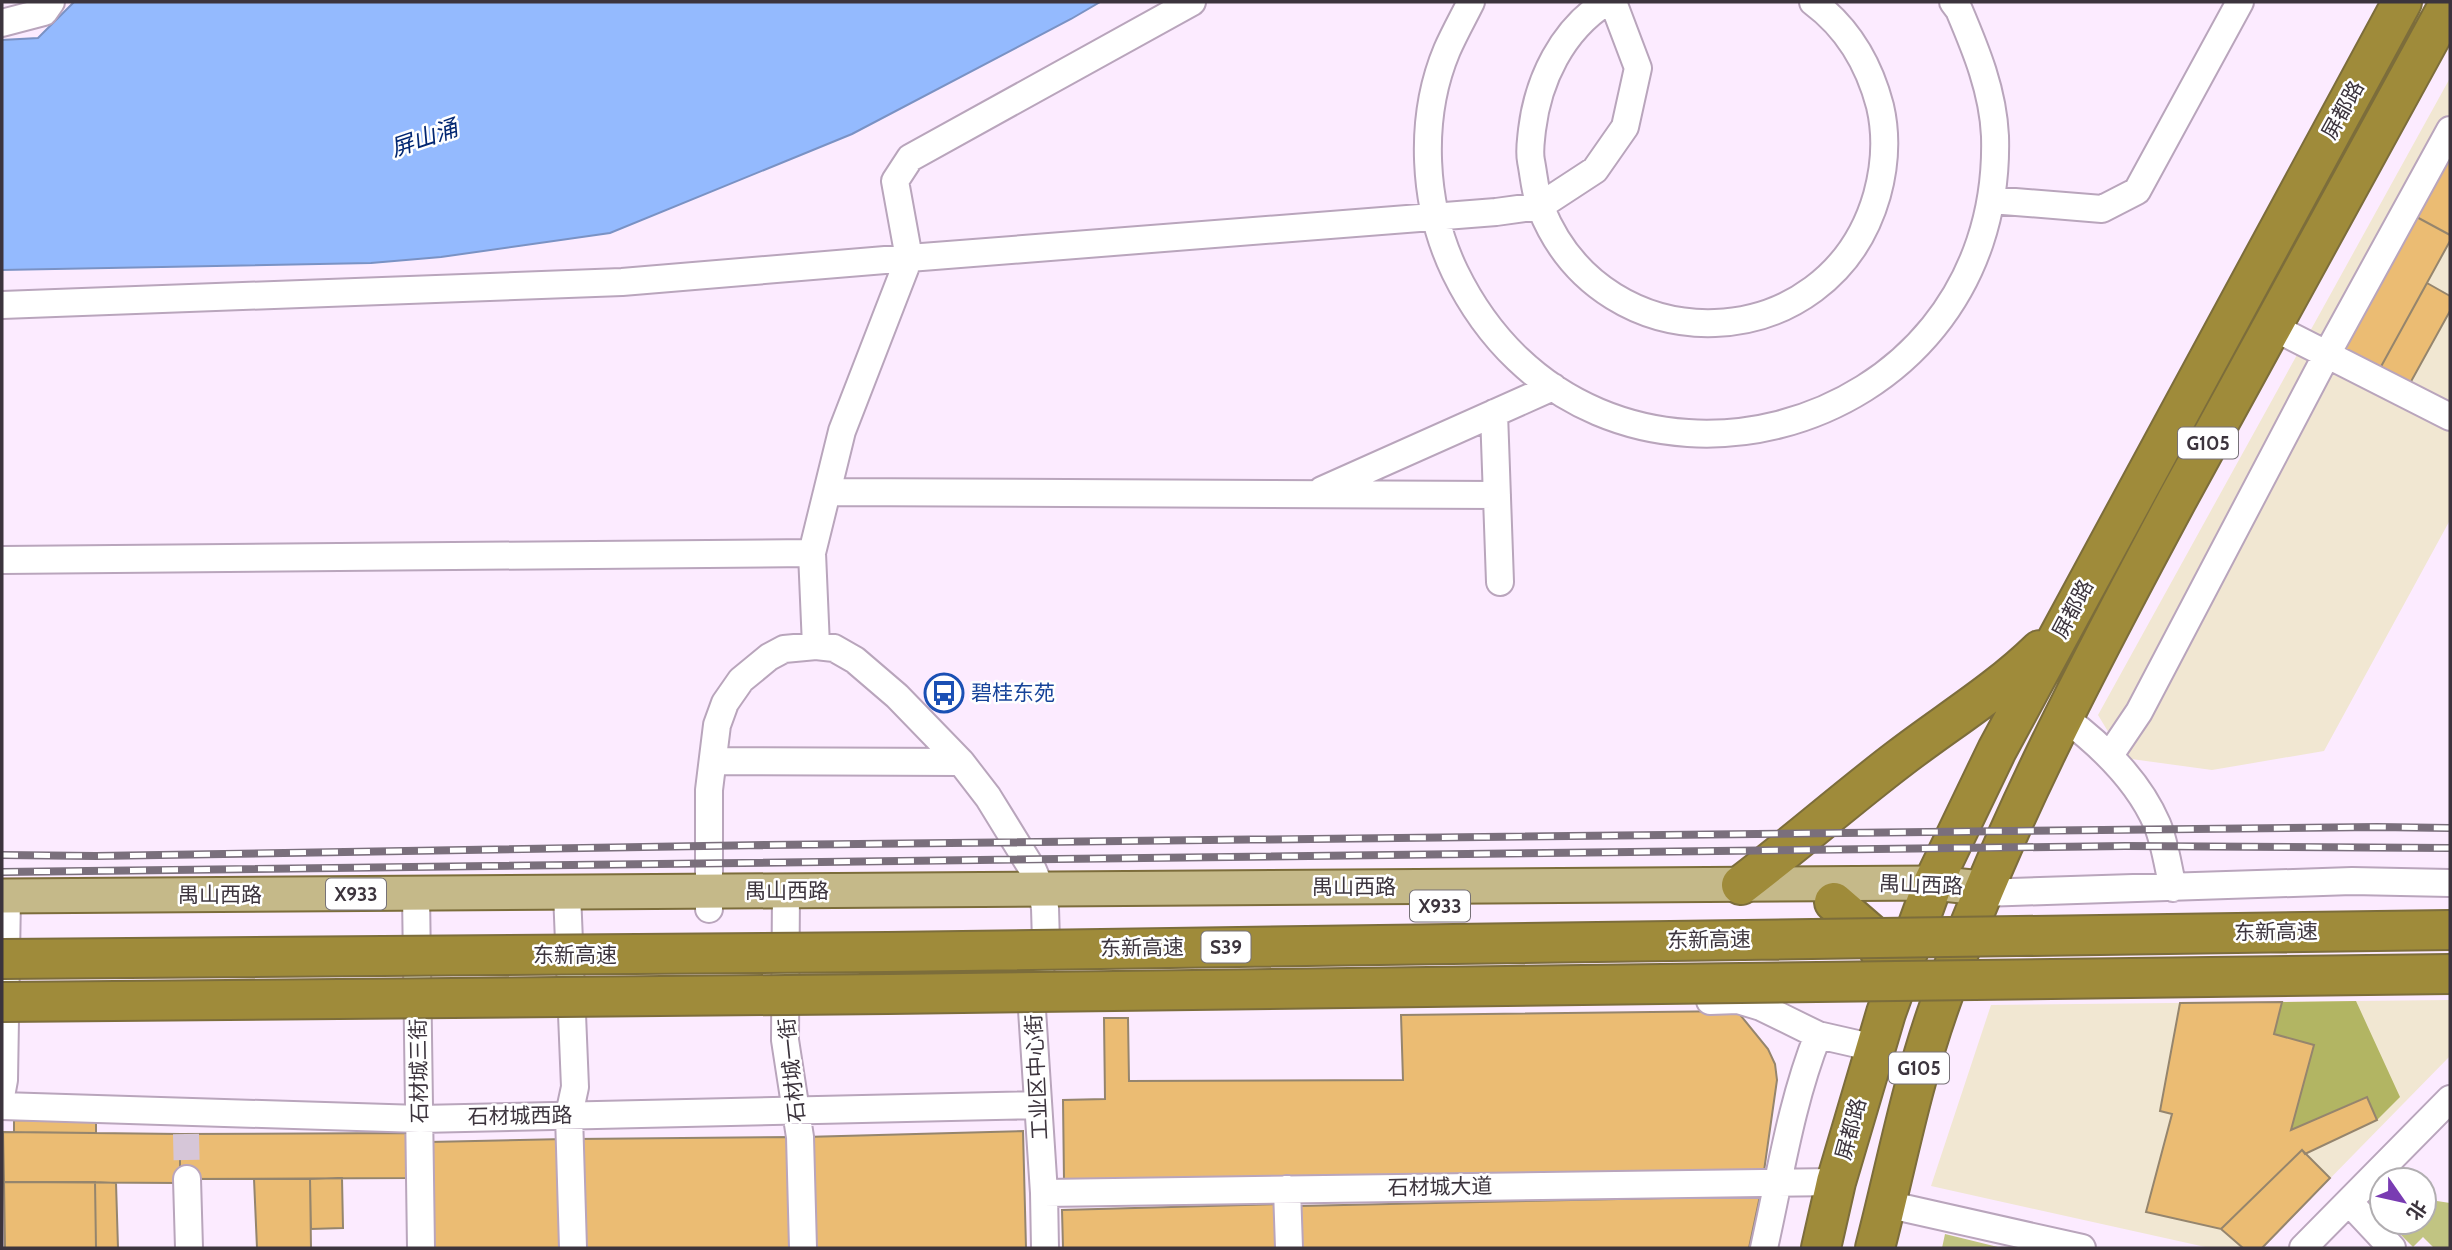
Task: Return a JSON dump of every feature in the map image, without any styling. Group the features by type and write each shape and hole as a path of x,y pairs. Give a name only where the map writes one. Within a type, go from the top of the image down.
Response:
{"highway":[{"name":"屏都路","path":"1821,1248 1836,1182 1875,1048 1929,894 1997,750 2402,2"},
{"name":"屏都路","path":"1875,1248 1910,1096 1939,1006 1982,893 2113,620 2271,326 2445,22"},
{"path":"1741,885 1803,838 1899,758 2013,676 2064,626"},
{"path":"1834,902 1871,934 1884,957 1886,1013"},
{"name":"东新高速","path":"2,959 888,952 2450,930"},
{"name":"东新高速","path":"2,1002 888,994 2450,974"}],"main road":[{"name":"禺山西路","path":"1043,899 1741,885 1929,894"},
{"name":"禺山西路","path":"4,905 1043,899 1834,902 1929,894 1972,887 1982,893"}],"street":[{"path":"2,23 44,12 51,2"},
{"path":"816,646 812,553 842,431 909,258 895,181 910,158 1192,2"},
{"path":"1471,2 1446,52 1432,106 1428,161 1435,216 1448,257 1466,295 1491,330 1520,361 1553,387 1598,412 1634,424 1697,434 1748,432 1798,421 1845,401 1888,372 1925,337 1955,296 1977,249 1991,200 1995,135 1984,70 1959,10 1953,2"},
{"path":"1606,2 1591,11 1556,52 1535,101 1530,154 1540,206 1561,248 1593,283 1633,308 1678,322 1725,323 1771,312 1813,289 1847,256 1871,216 1884,170 1884,123 1872,77 1849,36 1813,2"},
{"path":"2,305 622,282 1540,206 1595,170 1625,127 1638,68 1613,2"},
{"path":"1991,200 2102,209 2137,191 2240,2"},
{"path":"2110,755 2139,712 2327,354 2450,130"},
{"path":"2271,326 2450,417"},
{"path":"1314,494 1553,387"},
{"path":"1494,413 1500,582"},
{"path":"827,492 1497,495"},
{"path":"2,560 812,553"},
{"path":"709,900 709,790 717,725 725,703 741,680 769,657 784,649 816,646 834,648 864,667 897,696 961,762 988,797 1033,870 1043,899"},
{"path":"2065,718 2110,755 2143,796 2158,826 2173,888"},
{"path":"713,761 961,762"},
{"path":"1982,893 2352,881 2450,883"},
{"name":"工业区中心街","path":"1043,899 1046,942 1031,1010 1044,1193 1045,1248"},
{"name":"石材城一街","path":"786,900 785,1040 797,1111 803,1248"},
{"path":"568,902 575,1087 569,1115 573,1248"},
{"name":"石材城三街","path":"416,903 421,1248"},
{"path":"2,1091 4,905"},
{"path":"1031,1010 1738,1000 1761,1007 1818,1035 1875,1048"},
{"path":"1765,1248 1801,1084 1818,1035"},
{"path":"2313,1245 2349,1202 2450,1099"},
{"name":"石材城西路","path":"2,1106 186,1123 1038,1105"},
{"path":"187,1179 189,1248"},
{"name":"石材城大道","path":"1044,1193 1836,1182"},
{"path":"1287,1189 1289,1248"},
{"path":"2349,1202 2392,1248"},
{"path":"1886,1204 2081,1248"}],"shaded area":[{"path":"2450,78 2450,520 2324,751 2212,770 2124,758 2098,715"},
{"path":"2450,1000 2450,1056 2262,1248 2210,1248 1931,1186 1991,1005"}],"green space":[{"path":"2356,1001 2400,1097 2377,1120 2366,1097 2291,1130 2314,1045 2274,1034 2282,1002"},
{"path":"2438,1201 2450,1203 2450,1248 2434,1248 2423,1237 2413,1247 2402,1236 2438,1236"},
{"path":"1945,1234 2002,1248 1942,1248"}],"water":[{"name":"屏山涌","path":"74,2 1100,2 852,134 610,233 441,257 371,263 2,270 2,40 38,38"}],"building":[{"path":"2450,148 2450,235 2413,215"},
{"path":"2413,215 2450,235 2450,241 2378,372 2338,350"},
{"path":"2427,283 2450,296 2450,311 2408,387 2378,372"},
{"path":"2282,1002 2274,1034 2314,1045 2291,1130 2367,1097 2377,1120 2305,1154 2302,1150 2221,1229 2146,1212 2172,1114 2160,1111 2180,1003"},
{"path":"1737,1011 1768,1049 1775,1064 1777,1080 1764,1171 1064,1180 1063,1100 1105,1099 1104,1018 1128,1018 1129,1081 1403,1080 1401,1015"},
{"path":"14,1120 96,1121 96,1133 14,1132"},
{"path":"1023,1131 1026,1248 808,1248 805,1137"},
{"path":"3,1132 180,1134 180,1183 4,1182"},
{"path":"410,1133 410,1178 180,1179 180,1134"},
{"path":"794,1137 797,1248 579,1248 575,1139"},
{"path":"565,1139 568,1248 430,1248 429,1142"},
{"path":"2302,1150 2330,1178 2262,1248 2243,1248 2221,1229"},
{"path":"342,1178 343,1228 311,1229 310,1179"},
{"path":"254,1179 310,1179 311,1248 257,1248"},
{"path":"4,1182 95,1182 96,1248 5,1248"},
{"path":"95,1182 116,1183 118,1248 96,1248"},
{"path":"1760,1196 1749,1248 1300,1248 1299,1206"},
{"path":"1280,1204 1281,1248 1063,1248 1062,1210"}],"tunnel":[{"path":"186,1134 187,1179"}],"railway":[{"path":"2,855 2450,828"},
{"path":"2,872 2125,846 2450,848"}],"place":[{"name":"碧桂东苑","path":"944,693"}]}
